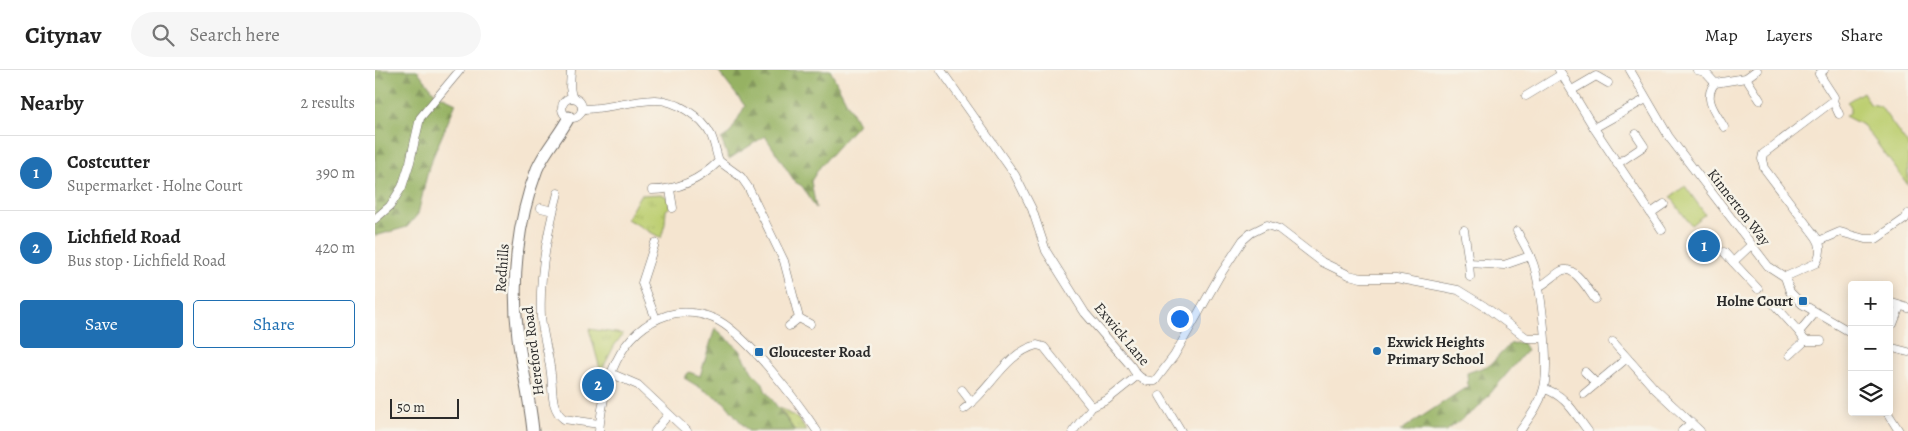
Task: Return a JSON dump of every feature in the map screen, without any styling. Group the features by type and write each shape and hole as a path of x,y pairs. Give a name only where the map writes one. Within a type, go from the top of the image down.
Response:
{"street":[{"path":"375,219 390,206 402,187 420,118 460,70"},
{"name":"Redhills","path":"571,70 570,87 572,98 563,104 563,112 569,117 576,117 582,109"},
{"name":"Exwick Lane","path":"941,70 1015,175 1032,209 1046,250 1080,305 1131,366 1137,376 1149,382 1159,377 1174,356 1236,250 1251,233 1267,225 1279,229 1322,262 1349,275 1361,278 1396,278 1458,290 1484,306 1527,338 1543,338"},
{"name":"Kinnerton Way","path":"1630,70 1669,137 1768,266 1785,277 1790,292 1815,313 1848,331"},
{"path":"1697,70 1705,72 1715,83"},
{"path":"1715,83 1747,78 1757,70"},
{"path":"1824,70 1819,74 1834,98 1833,101 1839,114"},
{"path":"1526,96 1561,72 1617,164 1662,230"},
{"path":"1572,90 1596,76 1608,83"},
{"path":"1747,78 1760,100"},
{"path":"1715,83 1709,93 1709,100 1724,127"},
{"path":"572,98 579,102 582,109 602,109 656,100 672,104 690,113 709,131 719,161 741,177 761,210 784,261 799,318 810,324"},
{"path":"1594,128 1646,99"},
{"path":"1785,277 1816,263 1820,251 1819,242 1764,168 1763,154 1833,101"},
{"name":"Redhills","path":"533,431 515,312 516,260 527,203 538,168 546,151 569,117"},
{"path":"1617,164 1644,146 1636,134"},
{"path":"652,190 670,190 704,174 719,161"},
{"path":"670,190 673,208"},
{"name":"Hereford Road","path":"558,193 543,268 541,303 553,402 560,416 564,419 599,428"},
{"path":"1651,213 1664,204"},
{"path":"541,208 553,211"},
{"path":"1819,242 1840,232 1865,240 1876,239 1900,223 1908,214"},
{"path":"1464,230 1470,277"},
{"path":"1517,232 1530,256 1538,287 1547,361 1544,390 1532,415 1521,431"},
{"path":"655,243 642,283 656,319"},
{"path":"1733,262 1751,245"},
{"path":"1725,252 1757,289"},
{"path":"640,254 649,257"},
{"path":"1469,263 1503,265 1530,256"},
{"path":"1538,287 1563,270 1568,269 1575,273 1595,299"},
{"path":"1771,301 1805,341"},
{"path":"1893,324 1904,307"},
{"path":"599,428 604,391 610,373 622,350 633,336 656,319 675,313 706,315 720,321 731,330 760,358 817,431"},
{"path":"1799,332 1815,313"},
{"path":"789,326 799,318"},
{"path":"1790,355 1805,341 1821,341"},
{"path":"1613,342 1690,424 1700,431"},
{"path":"964,409 981,396 1003,367 1028,348 1037,345 1044,347 1092,407"},
{"path":"1893,348 1908,352"},
{"path":"1584,394 1627,358"},
{"path":"1585,372 1596,383"},
{"path":"610,373 638,384 668,415 687,431"},
{"path":"1073,431 1092,407 1107,400 1137,376"},
{"path":"962,390 972,403"},
{"path":"1544,390 1562,396 1586,430"},
{"path":"1160,396 1181,431"},
{"path":"655,431 668,415"},
{"path":"1890,416 1899,431"},
{"path":"1682,431 1690,424"}],"green space":[{"path":"375,70 417,70 435,93 456,103 429,166 418,214 407,227 375,236"},
{"path":"717,70 830,70 858,124 820,167 811,181 816,208 802,186 795,182 765,136 729,159 721,139 730,133 745,106"},
{"path":"1863,92 1870,104 1880,106 1908,145 1908,185 1864,126 1845,116 1850,113 1850,105 1847,102"},
{"path":"1685,186 1705,214 1691,225 1670,197"},
{"path":"661,194 667,197 670,207 666,210 661,238 627,219 640,195"},
{"path":"715,328 740,350 752,372 763,383 765,390 795,431 748,431 724,402 684,378 689,372 700,376"},
{"path":"589,329 623,334 614,346 601,372"},
{"path":"1522,342 1527,350 1478,408 1446,431 1400,431 1468,386 1467,373 1490,365 1510,344"},
{"path":"779,407 798,419 807,431 795,431"}],"place":[{"name":"Costcutter","path":"1704,246"},
{"name":"Holne Court","path":"1803,301"},
{"name":"Exwick Heights Primary School","path":"1377,351"},
{"name":"Gloucester Road","path":"759,352"},
{"name":"Lichfield Road","path":"598,385"}]}
